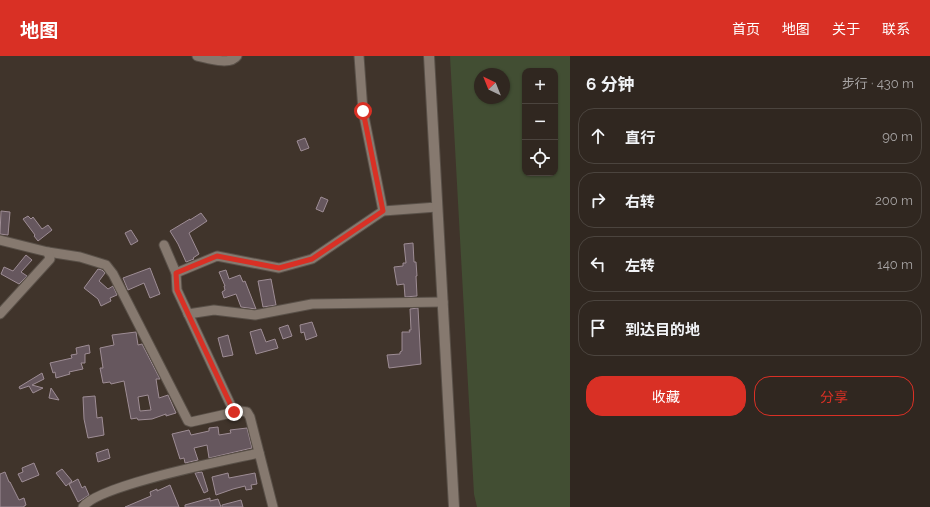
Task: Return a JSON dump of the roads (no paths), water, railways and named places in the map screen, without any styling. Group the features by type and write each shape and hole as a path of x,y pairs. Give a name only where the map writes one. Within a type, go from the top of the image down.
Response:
{"street":[{"path":"197,56 218,61 235,59 237,56"},
{"path":"359,56 363,111 383,211"},
{"path":"429,56 454,507"},
{"path":"176,273 217,256 279,268 312,259 383,211 437,207"},
{"path":"0,240 48,252 80,257 106,265 113,274 188,421 191,422 240,410 247,412 250,417 273,507"},
{"path":"164,245 176,273 177,290 234,412"},
{"path":"0,314 50,259 48,252"},
{"path":"188,314 214,310 255,315 312,304 443,302"},
{"path":"84,507 86,503 106,492 179,471 259,453"}]}
